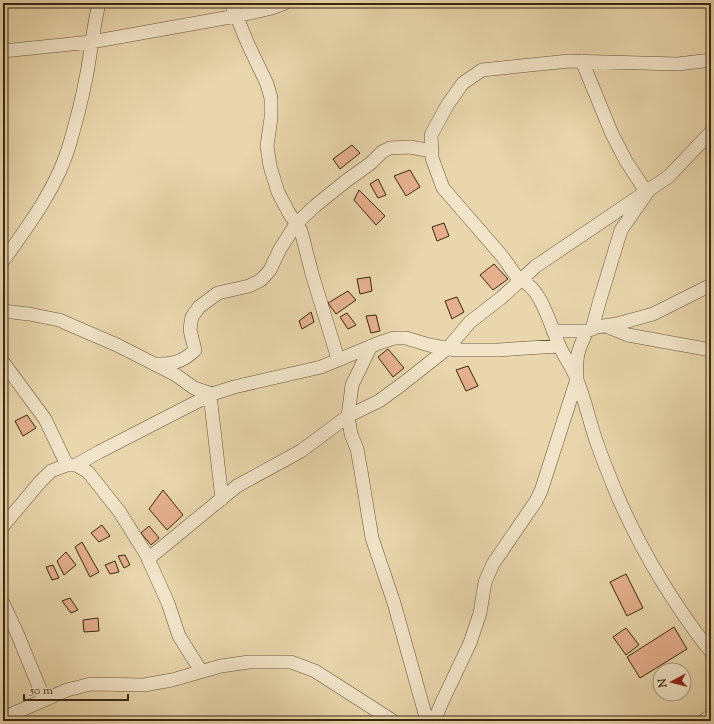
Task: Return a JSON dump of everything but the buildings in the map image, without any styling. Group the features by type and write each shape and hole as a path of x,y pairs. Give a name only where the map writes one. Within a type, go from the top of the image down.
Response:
{"street":[{"path":"3,261 43,202 61,168 70,144 86,77 99,3"},
{"path":"231,3 267,84 271,98 271,118 267,146 270,166 278,192 301,231 312,274 338,359"},
{"path":"3,51 91,42 236,16 272,8 285,3"},
{"path":"711,60 678,64 569,61 482,70 463,83 448,104 431,135 432,158 443,188 502,256 520,280 525,282 537,294 544,307 559,346 577,379 598,446 619,498 658,577 711,652"},
{"path":"582,61 612,134 626,161 647,192"},
{"path":"148,559 237,486 302,451 348,416 379,401 448,348 470,322 501,298 520,280 560,250 668,177 711,132"},
{"path":"154,364 172,364 188,358 195,350 190,330 192,317 199,306 218,293 249,286 261,280 270,270 280,249 296,224 346,180 371,163 382,152 390,148 410,147 432,151"},
{"path":"434,721 470,643 480,613 485,582 493,564 536,501 541,491 577,379 577,351 590,330 621,230 647,192"},
{"path":"553,331 590,330 653,314 711,285"},
{"path":"3,310 60,320 117,345 176,375 194,388 211,395"},
{"path":"606,326 628,335 665,343 711,350"},
{"path":"3,526 51,471 72,465 211,395 234,387 321,367 370,346 394,338 406,338 429,345 456,350 498,350 559,346"},
{"path":"370,346 352,385 348,416 350,434 357,449 372,538 394,603 427,721"},
{"path":"3,362 44,419 72,465 88,472 119,511 148,559 168,603 180,636 201,671"},
{"path":"211,395 222,499"},
{"path":"3,603 44,699"},
{"path":"7,718 44,699 67,690 92,684 144,685 172,680 221,666 249,662 291,662 315,671 393,721"},
{"path":"703,721 711,716"}]}
